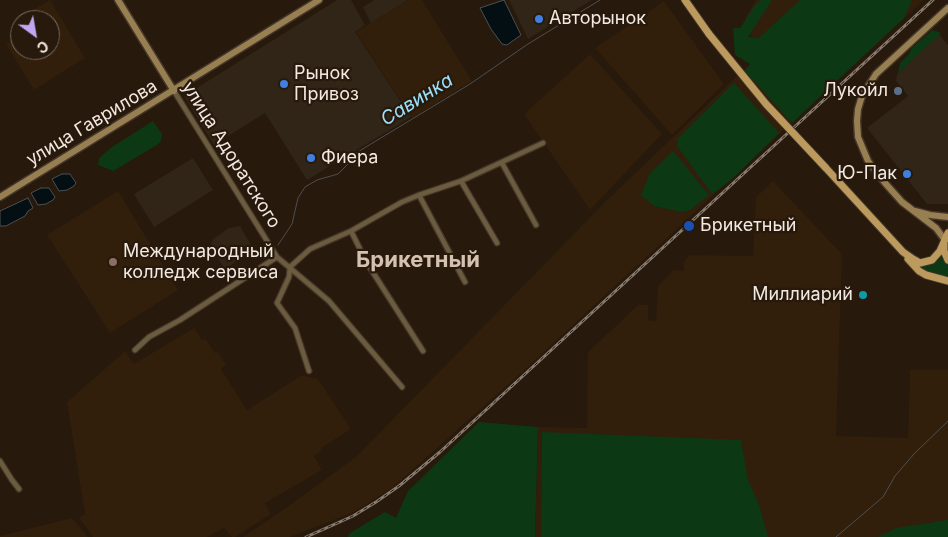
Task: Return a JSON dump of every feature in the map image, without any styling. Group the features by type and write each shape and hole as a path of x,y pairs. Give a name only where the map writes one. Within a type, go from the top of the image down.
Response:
{"main road":[{"path":"685,0 709,34 766,104 903,252 919,272 948,281"},
{"path":"903,252 912,260 920,263 926,262 936,257 946,239"},
{"path":"946,239 944,251 948,260"}],"street":[{"name":"улица Адоратского","path":"118,0 277,257"},
{"name":"улица Гаврилова","path":"0,197 319,0"},
{"path":"946,239 884,183 864,153 858,137 858,109 866,90 876,74 948,8"},
{"path":"309,371 295,328 277,303 289,277 290,267 310,249 351,231 402,202 461,181 543,143"},
{"path":"502,163 536,225"},
{"path":"461,181 497,243"},
{"path":"419,195 465,282"},
{"path":"912,210 948,217"},
{"path":"351,231 367,263 423,351"},
{"path":"135,350 149,337 180,320 277,257 329,300 402,387"},
{"path":"0,461 19,488"}],"shaded area":[{"path":"50,0 56,10 32,10"},
{"path":"337,0 351,0 365,25 355,32 411,117 307,180 265,113 214,145 184,96"},
{"path":"374,0 408,0 371,23 363,7"},
{"path":"408,0 422,0 472,81 412,118 356,32"},
{"path":"504,0 521,35 507,45 502,44 491,29 480,8"},
{"name":"Авторынок","path":"509,0 592,0 528,39"},
{"path":"756,0 924,0 530,365 392,488 354,512 290,537 243,537 357,456 606,201 758,56 745,18"},
{"path":"664,1 724,84 672,135 595,48"},
{"path":"60,17 85,58 34,90 16,60 60,60"},
{"path":"939,34 948,45 948,204 927,204 867,128 908,96 896,81 897,74"},
{"path":"10,42 10,51 6,44"},
{"path":"590,54 662,134 590,210 524,114"},
{"path":"193,158 213,190 154,227 134,194"},
{"path":"62,174 70,174 76,183 67,190 59,191 52,179"},
{"path":"773,181 842,254 836,436 908,438 910,370 948,370 948,537 535,537 538,427 587,428 588,352 638,305 648,305 648,320 656,321 658,286 674,270 683,271 685,260 690,255 753,256 756,197"},
{"path":"41,188 49,188 55,197 46,204 38,205 31,193"},
{"name":"Международный колледж сервиса","path":"118,191 178,290 110,333 47,235"},
{"path":"28,198 33,208 25,216 6,226 0,226 0,211"},
{"path":"240,226 254,250 225,269 210,246 213,239 229,228"},
{"path":"194,328 202,340 205,338 215,353 218,352 226,365 221,369 247,410 302,375 318,379 351,429 321,448 322,451 314,456 322,470 265,503 271,514 235,537 232,537 224,528 207,537 93,537 79,518 85,514 67,402 125,351 134,364"},
{"path":"72,518 88,537 0,537 0,536"}],"green space":[{"path":"761,0 772,0 748,37 759,38 800,0 912,0 904,18 792,123 745,71 750,64 735,55 733,28 740,28 756,4"},
{"path":"932,30 941,33 898,73 900,63 909,54 911,49"},
{"path":"734,83 779,133 730,181 712,194 678,147 677,139"},
{"path":"153,121 162,134 161,141 157,145 113,171 98,165 99,158 112,147"},
{"path":"673,151 709,195 690,210 682,212 654,206 641,195 650,173"},
{"path":"944,252 948,263 948,277 932,274 917,265 924,266 934,263 939,260"},
{"path":"479,422 538,427 535,537 348,537 350,533 385,512 396,518 408,491"},
{"path":"542,432 741,440 748,480 759,505 768,537 541,537"},
{"path":"948,520 948,537 878,537 896,528"}],"waterway":[{"name":"Савинка","path":"278,245 292,224 298,198 305,187 317,180 338,174 356,153 470,84 528,44 600,0"},
{"path":"836,537 883,497 895,476 914,454 948,421"}],"railway":[{"path":"306,537 353,516 376,502 399,486 440,452 933,0"}],"place":[{"name":"Авторынок","path":"539,19"},
{"name":"Рынок Привоз","path":"284,84"},
{"name":"Лукойл","path":"898,91"},
{"name":"Фиера","path":"311,158"},
{"name":"Ю-Пак","path":"907,174"},
{"name":"Брикетный","path":"689,226"},
{"name":"Международный колледж сервиса","path":"113,262"},
{"name":"Миллиарий","path":"863,295"}],"district":[{"name":"Брикетный","path":"418,260"}]}
